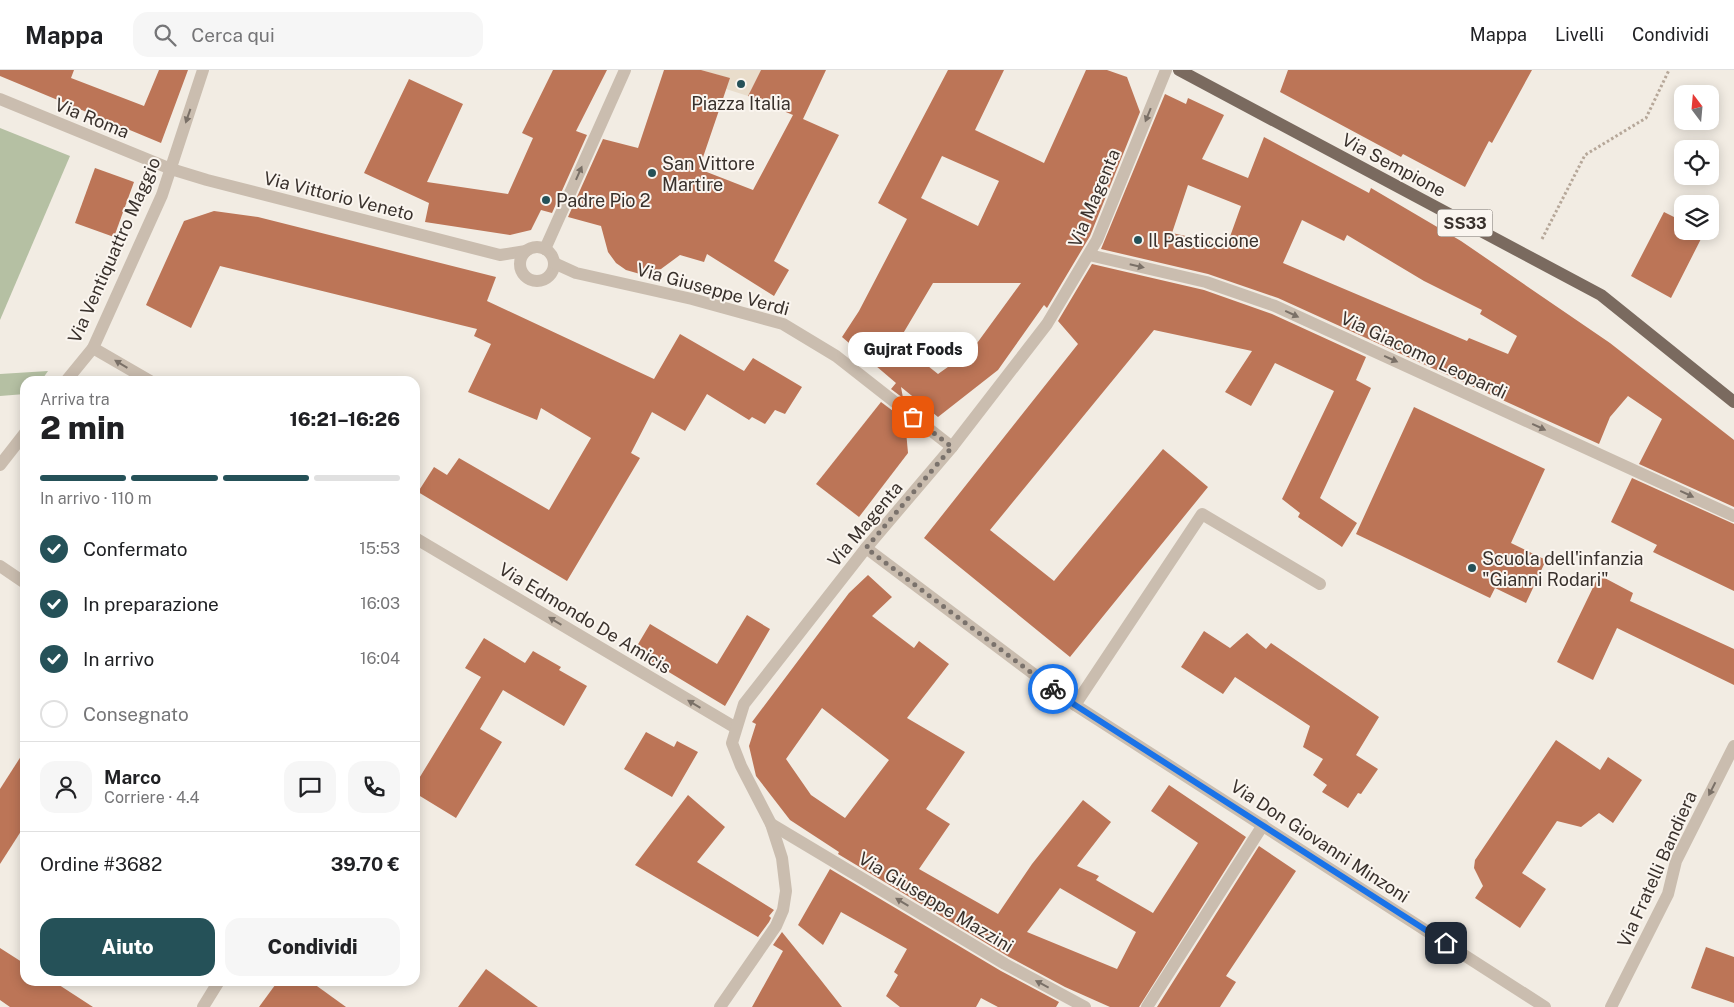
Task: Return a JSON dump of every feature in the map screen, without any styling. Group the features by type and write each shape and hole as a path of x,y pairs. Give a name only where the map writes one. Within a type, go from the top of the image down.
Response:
{"main road":[{"name":"Via Sempione","path":"1178,70 1601,295 1734,402"}],"street":[{"name":"Via Ventiquattro Maggio","path":"70,376 93,348 162,195 203,70"},
{"path":"545,249 625,70"},
{"name":"Via Magenta","path":"720,1007 761,948 783,910 786,891 784,871 770,824 740,766 732,742 744,704 866,548 952,447 1048,324 1090,255 1166,70"},
{"name":"Via Roma","path":"0,99 171,169"},
{"name":"Via Vittorio Veneto","path":"171,169 207,180 500,254 526,251"},
{"path":"535,248 545,249 554,263 553,268 548,277 538,281 533,280 521,270 520,260 526,251 535,248"},
{"name":"Via Vittorio Veneto","path":"500,254 521,270"},
{"name":"Via Giacomo Leopardi","path":"1090,255 1206,282 1275,306 1734,516"},
{"name":"Via Giuseppe Verdi","path":"554,263 576,273 692,298 783,324 836,356 952,447"},
{"name":"Via Giuseppe Verdi","path":"548,277 576,273"},
{"path":"93,348 141,376"},
{"path":"0,465 20,440"},
{"path":"1075,705 1202,514 1320,584"},
{"name":"Via Edmondo De Amicis","path":"420,541 736,728"},
{"name":"Via Don Giovanni Minzoni","path":"866,548 1075,705 1545,1007"},
{"path":"0,566 20,580"},
{"name":"Via Fratelli Bandiera","path":"1611,1007 1668,894 1676,861 1734,746"},
{"name":"Via Giuseppe Mazzini","path":"770,824 1071,1004 1085,1007"},
{"path":"1147,1007 1263,825"},
{"path":"203,1007 216,986"}],"path":[{"path":"1532,258 1585,154 1646,118 1669,70"}],"green space":[{"path":"0,128 70,156 0,320"},
{"path":"48,371 44,376 20,376 20,394 0,396 0,374"}],"shaded area":[{"name":"Piazza Italia","path":"701,70 761,70 748,96 726,89 729,78"}],"building":[{"path":"0,70 74,70 71,78 144,106 159,70 188,70 161,143 0,76"},
{"path":"553,70 607,70 576,131 587,135 552,213 541,210 531,230 510,235 425,222 429,203 364,173 409,79 463,104 427,182 508,194 533,138 522,133"},
{"path":"664,70 701,70 730,78 699,169 753,190 793,115 748,96 761,70 826,70 803,119 839,135 774,261 789,270 774,296 707,254 704,262 680,255 661,269 650,273 640,274 626,270 616,263 608,252 601,226 568,217 603,139 638,148"},
{"path":"948,70 1004,70 975,130 1044,163 1086,70 1107,70 1127,77 1140,112 1090,236 1047,308 1044,305 998,370 938,417 901,387 903,398 891,389 896,383 842,337 859,311 907,219 878,203","holes":["942,156 999,181 978,226 921,198","933,283 1021,283 972,350 938,374 898,342"]},
{"path":"1288,70 1532,70 1492,143 1489,141 1465,187 1403,154 1401,157 1280,92"},
{"path":"1165,94 1186,104 1188,98 1224,115 1202,159 1248,178 1264,137 1369,193 1371,188 1461,241 1610,343 1734,440 1734,507 1639,464 1662,419 1628,396 1610,417 1599,444 1278,298 1208,274 1101,249","holes":["1188,185 1241,206 1227,245 1172,233","1302,220 1344,241 1347,235 1424,281 1482,310 1480,314 1517,336 1508,354 1469,338 1467,341 1283,263"]},
{"path":"95,168 134,182 114,237 75,223"},
{"path":"214,211 258,217 496,277 487,301 654,379 680,334 744,371 753,358 802,387 785,414 775,410 765,424 752,417 749,420 707,394 685,431 652,412 631,453 640,458 567,581 420,493 420,489 434,467 447,475 459,458 549,510 591,438 541,408 537,420 468,392 491,344 474,336 477,329 220,266 191,328 146,305 184,221"},
{"path":"1664,212 1674,217 1674,240 1700,240 1671,298 1631,276"},
{"path":"1092,264 1204,290 1272,314 1366,357 1356,380 1371,388 1320,498 1357,523 1342,547 1298,517 1300,513 1282,499 1334,391 1275,363 1251,406 1225,392 1252,351 1154,330 990,530 1054,581 1163,449 1208,487 1070,657 924,538 1078,344 1058,321"},
{"path":"881,402 905,420 908,453 859,517 816,484"},
{"path":"1414,407 1545,469 1511,543 1546,560 1526,603 1495,588 1490,598 1356,534"},
{"path":"1632,478 1734,524 1734,591 1653,552 1657,545 1611,522"},
{"path":"868,575 892,597 872,616 914,648 919,641 949,664 907,718 965,752 926,809 950,824 919,869 998,914 1032,864 1083,800 1111,822 1077,866 1099,876 1096,880 1153,913 1198,843 1151,811 1169,785 1246,837 1139,1007 1110,1007 1065,987 1009,957 838,854 839,852 790,820 756,776 749,746 756,724 752,722 849,593","holes":["822,708 889,760 845,818 811,795 786,759","1060,888 1136,932 1117,969 1027,932"]},
{"path":"1599,575 1633,593 1630,601 1734,649 1734,685 1617,628 1593,680 1557,662"},
{"path":"747,615 770,629 725,706 634,651 650,624 717,664"},
{"path":"1204,631 1230,648 1247,633 1266,649 1271,643 1379,717 1356,755 1378,769 1361,794 1358,793 1348,808 1322,792 1327,785 1313,775 1323,759 1303,747 1310,726 1235,677 1223,694 1181,667"},
{"path":"484,638 525,663 533,651 561,667 559,670 587,686 564,726 503,690 480,729 502,742 456,818 420,796 420,777 481,677 465,668"},
{"path":"646,732 674,747 677,741 698,752 672,797 624,769"},
{"path":"1556,740 1600,770 1608,757 1642,780 1613,823 1599,813 1581,827 1557,821 1522,873 1546,889 1520,928 1475,898 1483,886 1474,868 1475,860"},
{"path":"20,758 20,833 0,864 0,789"},
{"path":"688,795 725,827 697,862 774,910 769,916 771,918 769,922 758,937 635,865"},
{"path":"1259,846 1296,871 1226,976 1236,982 1220,1007 1157,1007"},
{"path":"830,869 1001,971 1059,1002 1056,1007 998,1007 981,998 976,1007 900,1007 886,996 898,975 894,972 907,949 841,912 823,945 798,925"},
{"path":"782,932 842,1007 752,1007 783,951 773,945"},
{"path":"1706,947 1734,957 1734,1003 1691,988"},
{"path":"0,948 20,961 20,986 61,986 93,1007 10,1007 0,1000"},
{"path":"486,969 538,1007 458,1007"},
{"path":"274,986 317,986 346,1007 259,1007"}],"way so far":[{"path":"913,417 952,447 866,548 1053,689"}],"place":[{"name":"Piazza Italia","path":"741,84"},
{"name":"San Vittore Martire","path":"652,173"},
{"name":"Padre Pio 2","path":"546,200"},
{"name":"Il Pasticcione","path":"1138,240"},
{"name":"Gujrat Foods","path":"913,417"},
{"name":"Scuola dell'infanzia \"Gianni Rodari\"","path":"1472,568"}],"route":[{"path":"1053,689 1446,943"}]}
